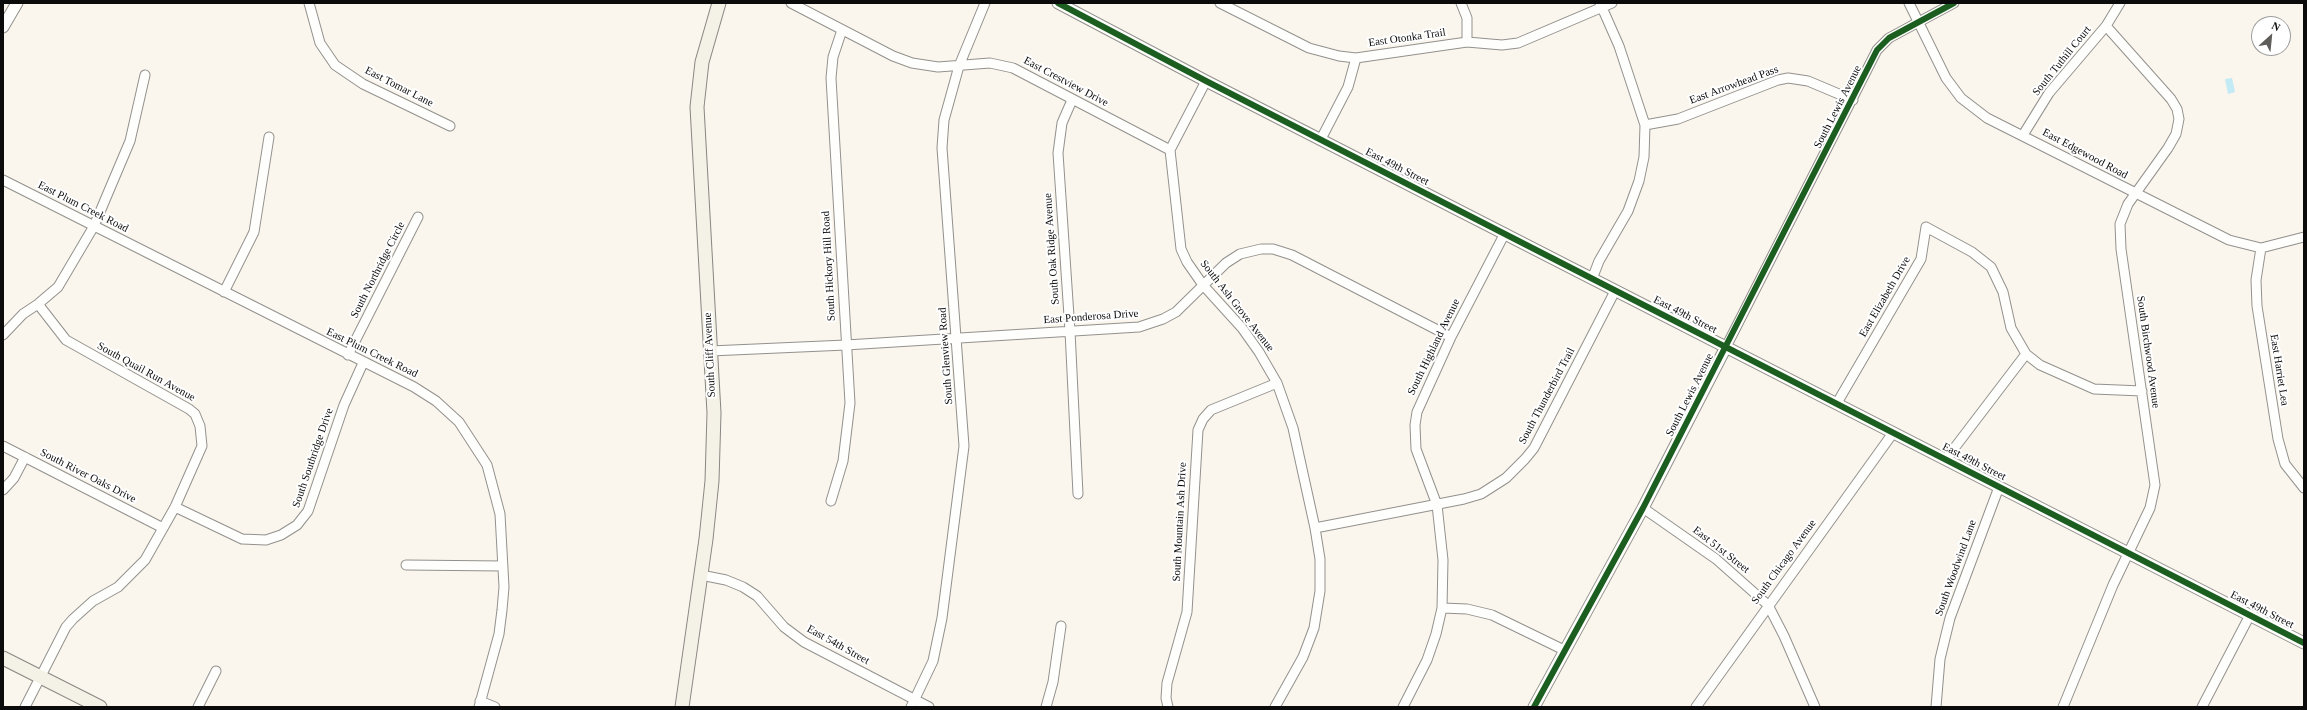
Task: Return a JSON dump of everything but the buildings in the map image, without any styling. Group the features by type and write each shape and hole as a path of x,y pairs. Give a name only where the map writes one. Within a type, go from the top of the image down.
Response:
{"main road":[{"name":"South Cliff Avenue","path":"682,707 701,575 712,482 714,413 697,107 704,56 719,3"},
{"path":"3,658 100,707"}],"street":[{"path":"3,27 17,3"},
{"name":"East Tomar Lane","path":"309,3 320,43 335,65 363,84 450,126"},
{"name":"East Crestview Drive","path":"791,3 893,56 912,63 930,67 990,63 1013,68 1170,150"},
{"name":"South Glenview Road","path":"912,703 932,661 942,618 964,446 942,136 946,108 959,66 985,3"},
{"name":"East 49th Street","path":"1058,3 1206,81 2304,643"},
{"name":"East Otonka Trail","path":"1220,3 1309,48 1339,56 1356,58 1467,42 1502,45 1518,43 1601,5 1612,3"},
{"path":"1461,3 1467,18 1467,42"},
{"name":"East Edgewood Road","path":"1909,3 1920,21 1946,78 1961,98 1987,118 2218,235 2243,244 2260,248 2304,237"},
{"name":"South Lewis Avenue","path":"1534,707 1643,508 1882,44 1889,38 1954,3"},
{"name":"South Tuthill Court","path":"2023,135 2049,92 2106,26 2120,3"},
{"path":"1592,278 1599,261 1628,211 1639,181 1644,157 1645,125 1621,53 1601,5"},
{"name":"South Birchwood Avenue","path":"2063,707 2128,552 2150,508 2155,485 2120,236 2122,214 2134,193 2168,148 2176,134 2179,119 2177,109 2171,99 2106,26"},
{"name":"South Hickory Hill Road","path":"831,501 843,461 850,403 830,78 833,56 842,30"},
{"path":"1321,139 1348,87 1356,58"},
{"path":"3,335 23,314 54,291 67,275 94,226 130,141 145,75"},
{"name":"East Arrowhead Pass","path":"1645,125 1678,119 1778,80 1788,78 1808,81 1853,100"},
{"path":"1170,150 1206,81"},
{"name":"South Oak Ridge Avenue","path":"1072,100 1062,123 1058,153 1070,331 1078,494"},
{"path":"224,292 254,232 269,137"},
{"name":"South Ash Grove Avenue","path":"1170,150 1181,249 1187,262 1203,285 1242,328 1267,364 1277,383 1293,428 1316,528 1321,578 1315,622 1303,657 1275,707"},
{"name":"East Plum Creek Road","path":"3,180 414,388 436,401 459,422 487,465 497,497 500,514 503,595 499,634 480,704"},
{"name":"South Northridge Circle","path":"348,355 418,217"},
{"name":"East Elizabeth Drive","path":"1837,403 1921,259 1926,227 1972,252 1991,267 2003,292 2011,328 2026,354 2058,374 2094,389 2142,391"},
{"name":"South Highland Avenue","path":"1403,707 1427,660 1436,634 1442,608 1443,560 1437,505 1418,457 1415,425 1421,400 1505,233"},
{"name":"East Harriet Lea","path":"2260,248 2256,280 2257,306 2278,439 2285,464 2304,488"},
{"name":"East Ponderosa Drive","path":"710,350 846,345 1139,327 1150,325 1176,312 1226,263 1240,254 1252,250 1273,249 1292,255 1451,338"},
{"name":"South Thunderbird Trail","path":"1316,528 1464,499 1492,488 1506,478 1525,460 1534,448 1615,291"},
{"name":"South Quail Run Avenue","path":"25,707 40,676 73,619 94,601 118,587 131,576 145,560 176,507 202,446 200,426 194,414 175,399 66,340 38,304"},
{"path":"1946,459 2026,354"},
{"name":"South Southridge Drive","path":"176,507 242,539 266,540 281,535 297,525 308,511 344,405 363,363"},
{"name":"South Mountain Ash Drive","path":"1168,707 1166,698 1167,683 1187,612 1198,430 1203,420 1211,410 1277,383"},
{"name":"South Chicago Avenue","path":"1696,707 1768,605 1894,433"},
{"name":"South River Oaks Drive","path":"3,446 163,528"},
{"path":"3,490 14,478 25,457"},
{"name":"South Woodwind Lane","path":"1936,707 1940,659 1950,618 1999,486"},
{"name":"East 51st Street","path":"1643,508 1716,559 1768,605 1784,636 1815,707"},
{"path":"406,565 503,566"},
{"name":"East 54th Street","path":"701,575 726,580 743,587 757,596 784,627 804,642 912,703 929,707"},
{"path":"1442,608 1467,609 1492,615 1564,650"},
{"path":"2202,707 2250,615"},
{"path":"1046,707 1054,682 1061,626"},
{"path":"198,707 216,671"},
{"path":"480,704 495,707"}],"water":[{"path":"2232,78 2235,92 2228,94 2225,79"}],"cycle path":[{"path":"1058,3 1206,81 2304,643"},
{"path":"1534,707 1643,508 1877,50 1889,38 1954,3"}]}
